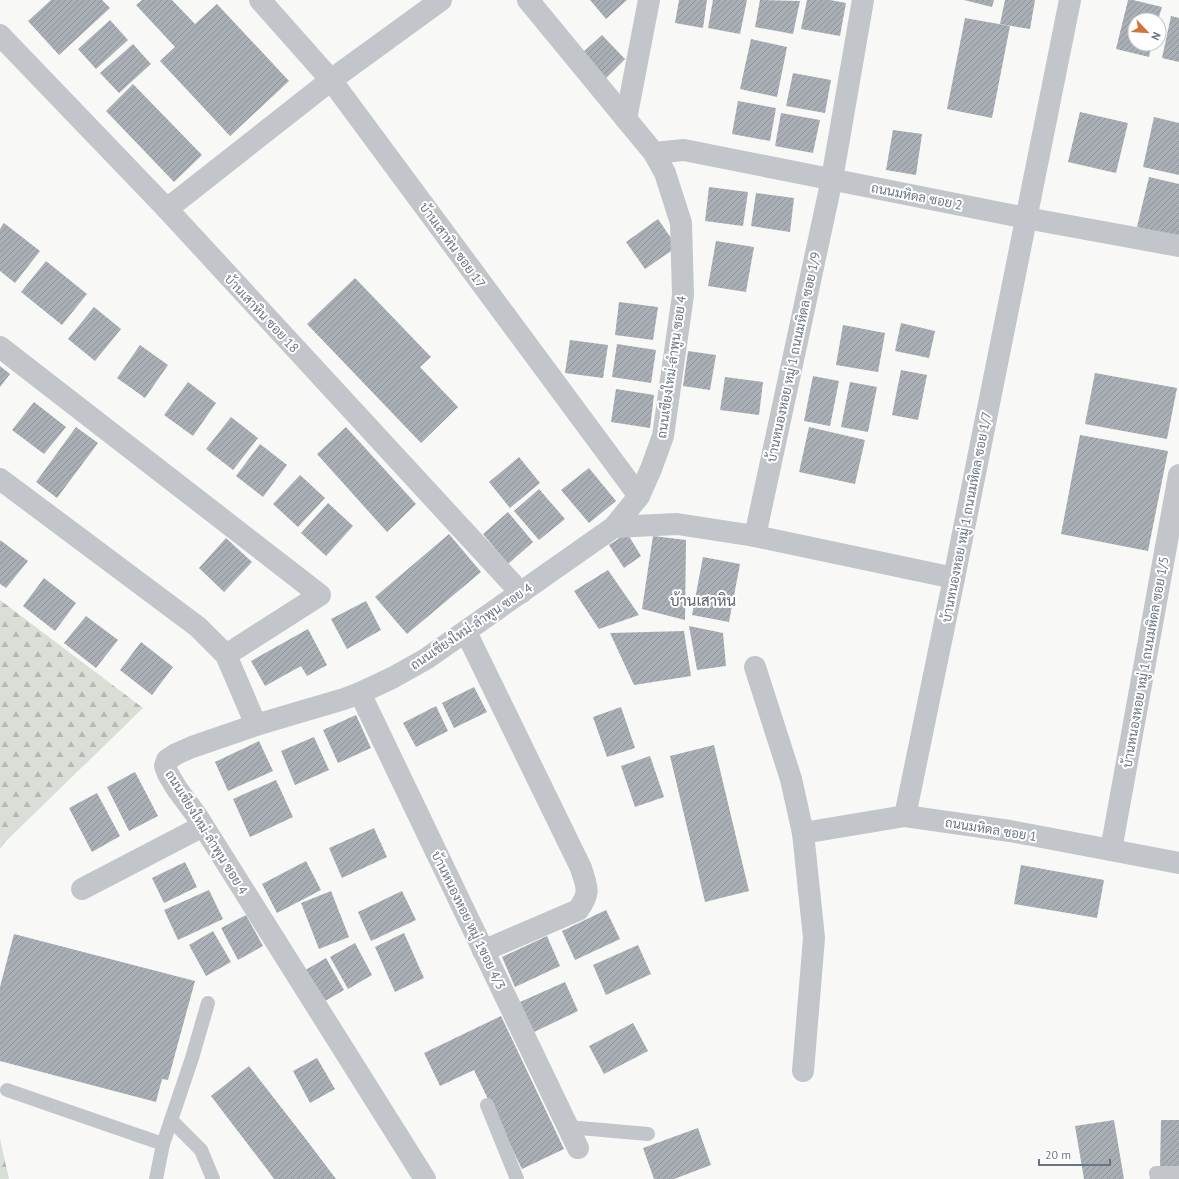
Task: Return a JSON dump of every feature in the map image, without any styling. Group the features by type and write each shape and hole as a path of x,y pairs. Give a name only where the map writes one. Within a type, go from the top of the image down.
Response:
{"street":[{"name":"บ้านเสาหิน ซอย 17","path":"260,0 331,80 639,496"},
{"path":"167,210 331,80 441,0"},
{"name":"ถนนเชียงใหม่-ลำพูน ซอย 4","path":"425,1179 203,826 177,789 165,766 167,760 192,746 344,699 360,693 426,659 614,527 639,496 663,436 683,295 681,223 665,173 654,153 528,0"},
{"path":"626,119 649,0"},
{"name":"บ้านหนองหอย หมู่ 1 ถนนมหิดล ซอย 1/9","path":"755,536 832,179 863,0"},
{"name":"บ้านหนองหอย หมู่ 1 ถนนมหิดล ซอย 1/7","path":"905,816 1070,0"},
{"name":"บ้านเสาหิน ซอย 18","path":"0,35 167,210 521,593"},
{"name":"ถนนมหิดล ซอย 2","path":"654,153 684,150 1026,218 1179,246"},
{"path":"0,347 320,594 226,655"},
{"name":"บ้านหนองหอย หมู่ 1 ถนนมหิดล ซอย 1/5","path":"1112,850 1179,475"},
{"path":"0,479 198,628 226,655 256,725"},
{"path":"614,527 677,524 755,536 954,578"},
{"path":"466,632 580,868 587,888 586,899 578,910 484,951"},
{"path":"755,668 791,779 803,833 814,938 803,1071"},
{"name":"บ้านหนองหอย หมู่ 1ซอย 4/3","path":"360,693 578,1148"},
{"name":"ถนนมหิดล ซอย 1","path":"803,833 905,816 1010,831 1179,863"},
{"path":"82,889 203,826"}],"lane":[{"path":"156,1179 163,1144 192,1058 208,1003"},
{"path":"7,1090 163,1144"},
{"path":"486,1105 517,1179"},
{"path":"171,1120 201,1150 213,1179"},
{"path":"568,1127 648,1134"},
{"path":"1157,1179 1156,1173 1179,1173"}],"green space":[{"path":"0,600 143,708 5,842 0,849"},
{"path":"0,1139 9,1179 0,1179"}],"building":[{"path":"51,0 102,0 110,8 59,55 28,21"},
{"path":"142,0 172,0 195,24 217,4 289,81 230,136 160,61 175,47 136,5"},
{"path":"590,0 627,0 606,19"},
{"path":"679,0 707,0 703,28 675,23"},
{"path":"713,0 747,0 740,34 708,28"},
{"path":"760,0 800,1 793,34 755,27"},
{"path":"807,0 830,0 846,3 840,36 801,29"},
{"path":"964,0 994,0 992,7"},
{"path":"1005,0 1035,0 1030,29 1000,24"},
{"path":"1128,0 1162,7 1160,12 1127,12 1127,52 1116,49"},
{"path":"1171,16 1179,18 1179,62 1162,58 1163,52 1167,52 1167,35"},
{"path":"965,18 1010,26 992,118 947,109"},
{"path":"110,20 128,40 96,69 78,49"},
{"path":"602,35 625,59 605,79 581,54"},
{"path":"751,39 787,47 777,97 740,89"},
{"path":"133,44 151,64 119,93 100,73"},
{"path":"1128,52 1150,52 1149,57"},
{"path":"793,73 831,80 825,113 786,106"},
{"path":"133,84 202,155 174,182 106,111"},
{"path":"738,101 776,108 770,141 732,134"},
{"path":"1080,112 1128,123 1116,173 1068,162"},
{"path":"781,113 820,120 813,153 775,146"},
{"path":"1154,117 1179,123 1179,175 1143,167"},
{"path":"893,130 922,134 916,175 886,170"},
{"path":"1149,177 1179,184 1179,237 1137,227"},
{"path":"709,187 748,192 743,226 705,221"},
{"path":"756,193 794,198 790,232 751,226"},
{"path":"658,219 677,247 645,269 626,242"},
{"path":"4,223 40,251 15,283 0,271 0,229"},
{"path":"716,241 754,247 746,292 708,286"},
{"path":"46,261 87,294 62,325 21,292"},
{"path":"355,278 431,357 420,367 458,407 421,443 307,324"},
{"path":"619,302 658,307 653,340 615,335"},
{"path":"94,307 121,329 95,361 68,339"},
{"path":"901,323 935,331 929,358 895,351"},
{"path":"843,325 885,333 878,372 836,365"},
{"path":"570,340 608,345 603,378 565,373"},
{"path":"617,344 656,350 651,383 612,377"},
{"path":"140,345 168,365 145,398 117,378"},
{"path":"688,351 716,355 710,390 683,386"},
{"path":"0,366 10,374 0,387"},
{"path":"901,370 927,375 918,420 892,415"},
{"path":"1095,373 1177,388 1167,439 1085,424"},
{"path":"813,376 839,381 830,426 804,421"},
{"path":"725,377 763,382 759,415 720,410"},
{"path":"188,382 216,403 193,436 164,415"},
{"path":"850,382 877,387 868,432 841,427"},
{"path":"616,389 654,395 650,428 611,422"},
{"path":"34,402 66,427 44,454 12,430"},
{"path":"231,417 258,438 233,470 206,449"},
{"path":"76,427 98,443 57,498 36,482"},
{"path":"346,427 416,504 387,532 317,454"},
{"path":"809,427 865,440 855,484 799,472"},
{"path":"1080,435 1168,451 1148,551 1061,534"},
{"path":"260,444 287,465 263,497 236,476"},
{"path":"519,457 540,483 510,508 489,482"},
{"path":"589,468 616,501 589,523 561,490"},
{"path":"300,475 325,498 298,527 273,504"},
{"path":"539,489 565,519 539,540 514,511"},
{"path":"328,503 353,526 326,556 301,533"},
{"path":"508,512 533,542 508,564 483,534"},
{"path":"627,533 641,556 624,568 609,545"},
{"path":"449,534 481,572 407,634 375,597"},
{"path":"653,536 686,540 685,620 642,609"},
{"path":"226,538 252,562 224,592 199,568"},
{"path":"0,540 28,561 6,588 0,584"},
{"path":"703,557 740,564 729,622 692,615"},
{"path":"608,570 639,615 599,629 574,591"},
{"path":"44,578 76,603 55,631 23,606"},
{"path":"366,601 381,630 347,649 331,619"},
{"path":"86,616 118,640 96,668 64,643"},
{"path":"689,626 723,633 726,666 697,670"},
{"path":"308,629 327,665 307,676 301,666 265,686 251,661"},
{"path":"684,631 691,676 634,685 610,633"},
{"path":"141,642 173,667 152,695 120,670"},
{"path":"474,687 487,712 454,728 442,703"},
{"path":"436,706 448,731 416,747 403,723"},
{"path":"621,707 635,748 607,757 593,717"},
{"path":"356,715 371,748 338,763 323,730"},
{"path":"314,737 329,770 295,785 281,751"},
{"path":"259,741 273,771 228,791 215,762"},
{"path":"714,745 749,891 705,902 670,756"},
{"path":"650,756 664,797 635,807 621,766"},
{"path":"135,772 158,816 129,831 107,787"},
{"path":"276,780 293,817 250,837 233,799"},
{"path":"97,793 120,836 92,852 69,808"},
{"path":"374,828 387,857 342,878 329,848"},
{"path":"306,861 321,890 277,913 262,884"},
{"path":"185,862 197,887 164,903 152,878"},
{"path":"1021,865 1104,880 1097,918 1014,904"},
{"path":"209,890 223,919 178,940 164,910"},
{"path":"331,891 349,937 319,949 301,903"},
{"path":"402,891 416,920 371,941 358,912"},
{"path":"606,910 620,939 575,960 562,931"},
{"path":"246,915 263,946 238,960 221,928"},
{"path":"213,931 231,962 206,976 189,945"},
{"path":"404,933 424,978 395,992 375,947"},
{"path":"14,934 195,981 168,1080 162,1079 156,1102 0,1061 0,987"},
{"path":"547,936 560,966 515,987 502,957"},
{"path":"355,943 372,975 348,989 330,957"},
{"path":"638,945 651,974 606,995 593,965"},
{"path":"326,958 344,990 320,1004 302,972"},
{"path":"565,982 578,1011 534,1032 520,1002"},
{"path":"501,1016 564,1149 522,1169 474,1070 440,1086 424,1053"},
{"path":"633,1023 648,1051 604,1074 589,1046"},
{"path":"317,1058 335,1089 310,1103 293,1071"},
{"path":"249,1066 336,1179 274,1179 211,1096"},
{"path":"1114,1120 1124,1179 1084,1179 1075,1126"},
{"path":"1161,1120 1179,1120 1179,1169 1160,1168"},
{"path":"698,1128 711,1165 674,1179 654,1179 643,1148"}],"district":[{"name":"บ้านเสาหิน","path":"703,601"}]}
